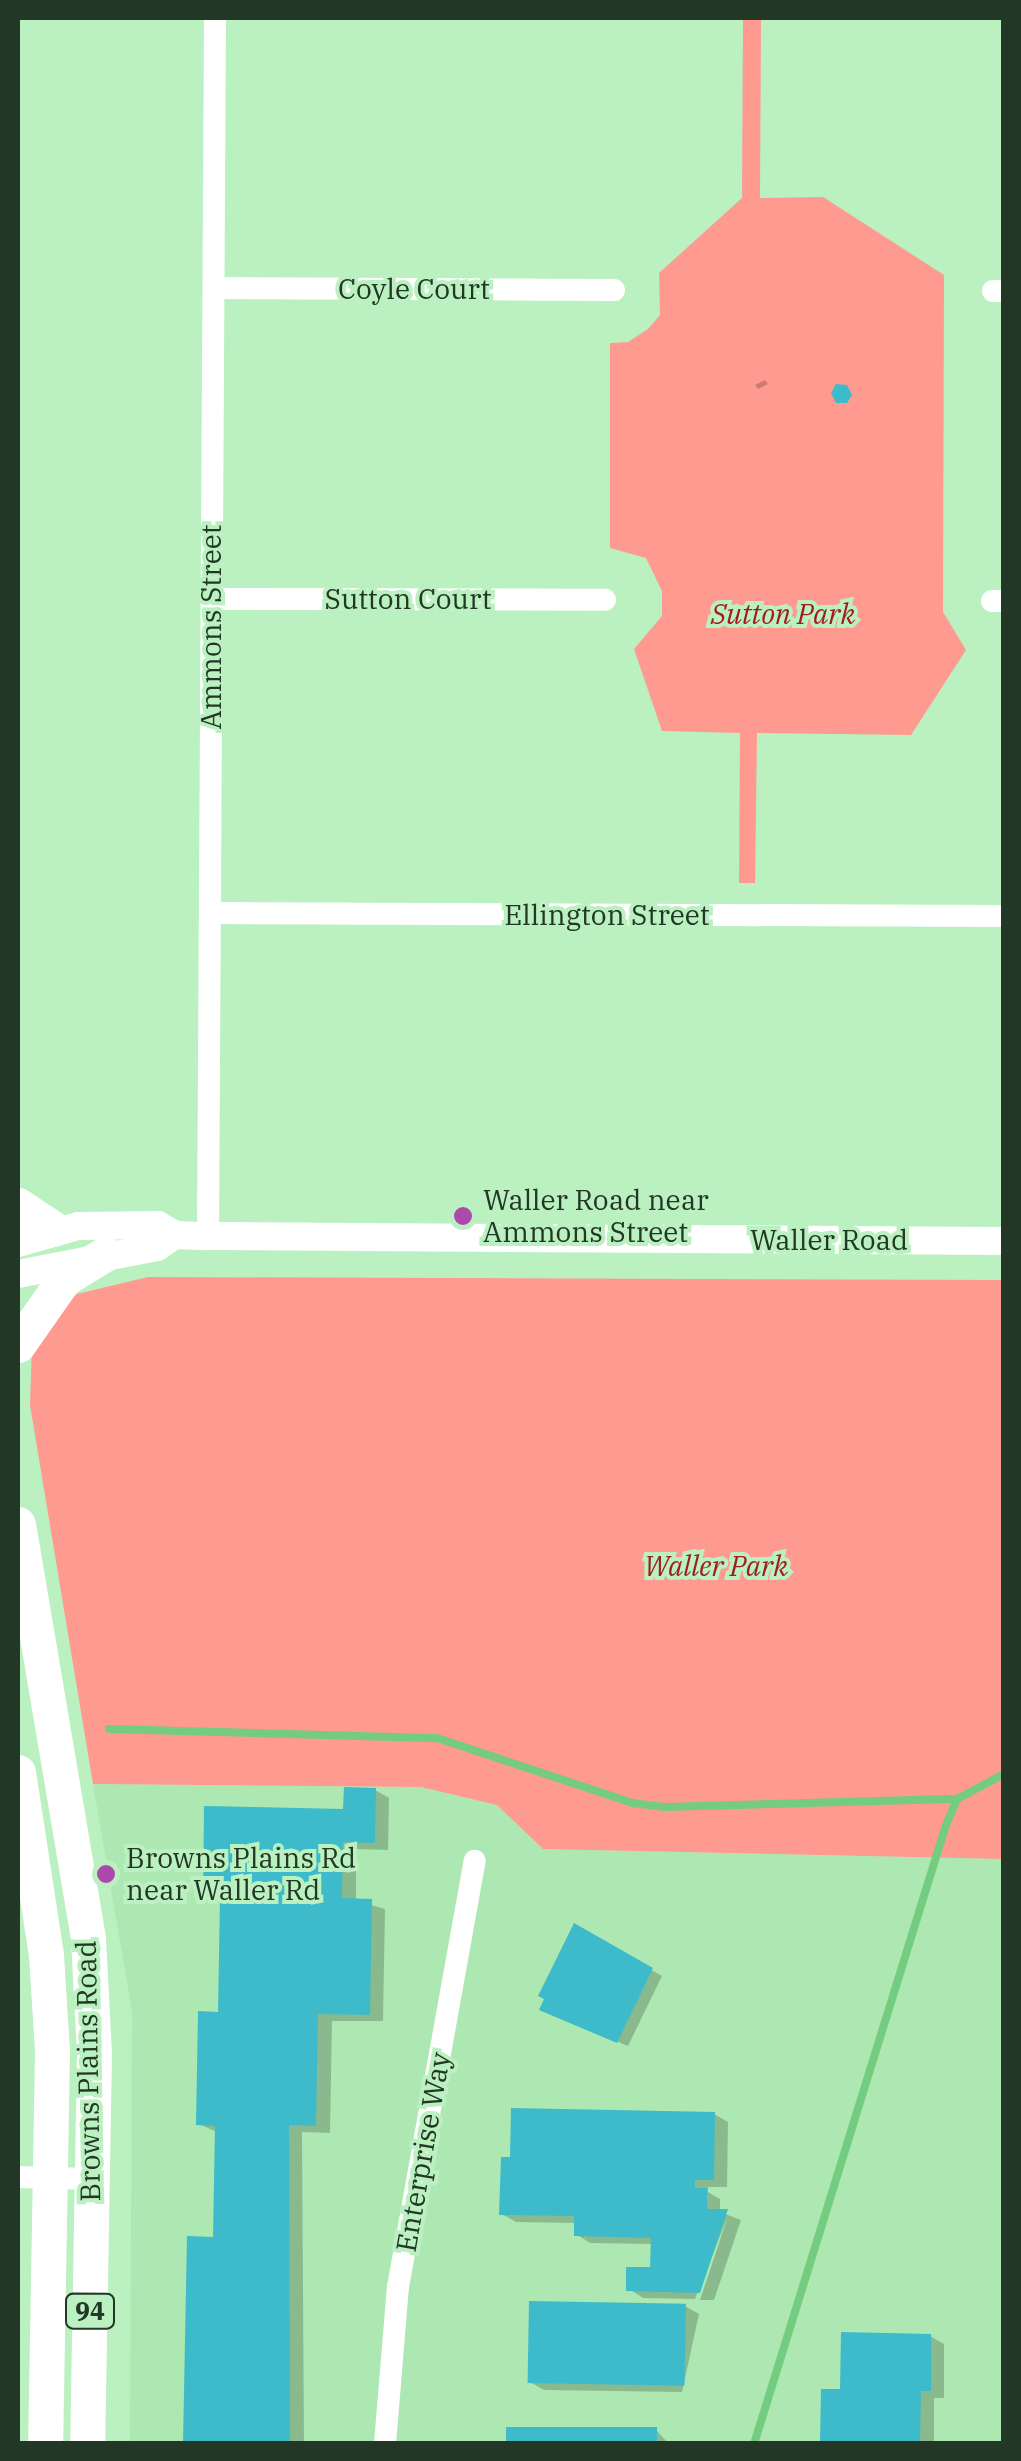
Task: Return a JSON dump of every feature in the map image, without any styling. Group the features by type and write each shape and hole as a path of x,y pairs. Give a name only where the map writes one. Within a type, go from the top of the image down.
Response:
{"main road":[{"path":"18,1205 54,1229"},
{"path":"18,1345 64,1280 105,1254"},
{"name":"Browns Plains Road","path":"18,1524 88,1939 91,2178 87,2444"},
{"name":"Browns Plains Road","path":"18,1772 46,1954 33,2177 44,2444"}],"street":[{"name":"Ammons Street","path":"208,1236 215,18"},
{"name":"Coyle Court","path":"214,288 614,290"},
{"name":"Sutton Court","path":"212,599 605,600"},
{"name":"Ellington Street","path":"210,913 1004,916"},
{"name":"Waller Road","path":"18,1243 54,1229 158,1224 176,1235 208,1236 1004,1241"},
{"name":"Waller Road","path":"18,1274 105,1254 157,1247 176,1235"},
{"name":"Enterprise Way","path":"384,2444 398,2287 475,1862"},
{"path":"33,2177 91,2178"}],"shaded area":[{"path":"93,1784 421,1787 497,1805 543,1849 1003,1859 1003,2443 130,2443 132,2012"}],"green space":[{"name":"Sutton Park","path":"743,18 761,18 760,198 823,197 944,275 943,612 966,650 911,735 757,733 755,883 739,883 740,733 662,731 634,649 662,616 662,591 646,558 610,548 610,343 628,342 648,329 660,315 659,273 742,198"},
{"name":"Waller Park","path":"148,1277 1003,1280 1003,1859 543,1849 497,1805 421,1787 93,1784 30,1405 32,1345 44,1322 77,1294"}],"building":[{"path":"836,384 847,385 852,395 847,403 836,403 831,393"},
{"path":"344,1787 376,1788 375,1843 343,1842 342,1898 372,1899 370,2015 318,2014 316,2126 289,2125 290,2444 183,2443 187,2236 213,2237 215,2126 196,2125 198,2011 218,2012 220,1897 203,1897 204,1806 343,1809"},
{"path":"574,1923 653,1968 617,2043 539,2010 544,1999 538,1996"},
{"path":"511,2108 715,2112 714,2180 695,2180 695,2188 707,2188 707,2209 728,2209 700,2293 626,2291 626,2267 650,2267 651,2238 574,2236 574,2216 499,2215 501,2157 510,2157"},
{"path":"529,2301 686,2304 685,2386 528,2383"},
{"path":"841,2332 931,2334 931,2391 921,2391 920,2444 820,2444 821,2389 840,2389"},
{"path":"506,2427 657,2427 657,2444 506,2444"}],"waterway":[{"path":"109,1729 437,1738 632,1803 664,1807 957,1799"},
{"path":"754,2444 946,1825 957,1799 1004,1774"}],"place":[{"name":"Waller Road near Ammons Street","path":"463,1216"},
{"name":"Browns Plains Rd near Waller Rd","path":"106,1874"}]}
